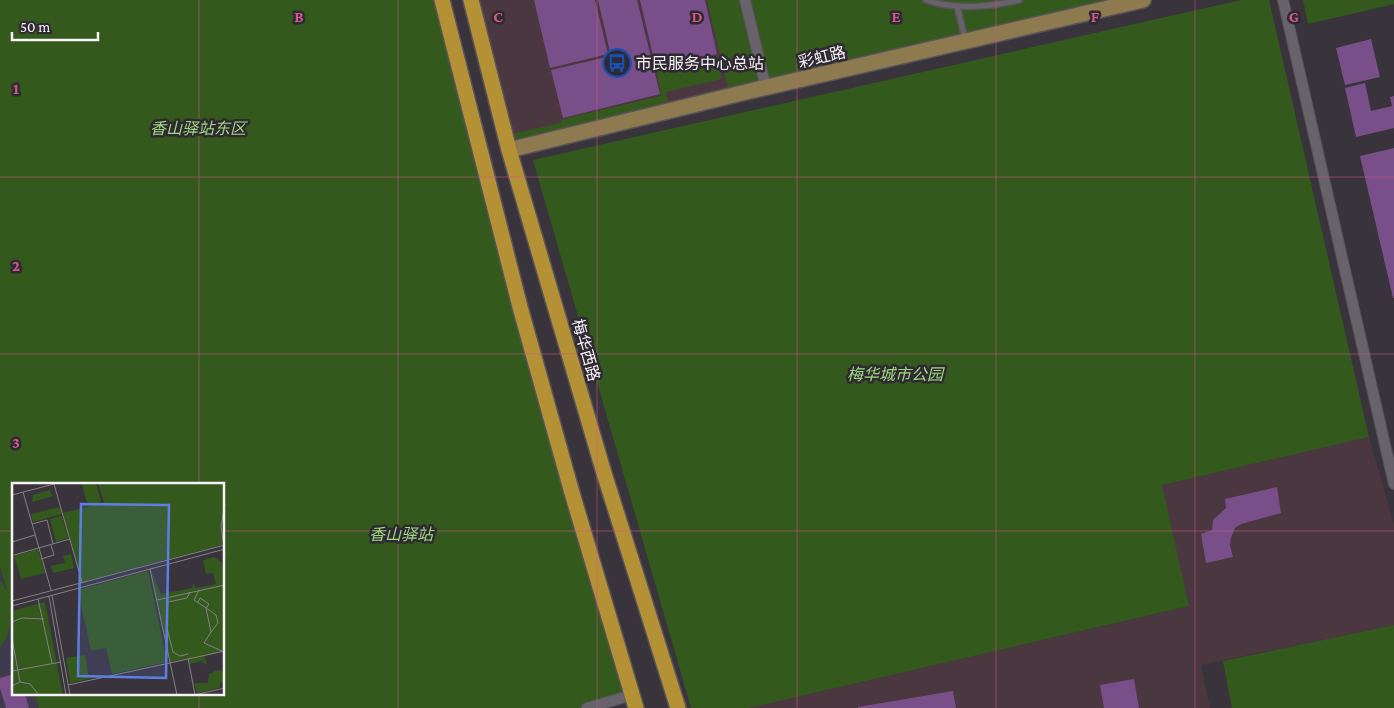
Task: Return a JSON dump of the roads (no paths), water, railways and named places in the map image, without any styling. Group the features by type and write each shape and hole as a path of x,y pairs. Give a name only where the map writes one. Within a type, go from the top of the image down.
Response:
{"main road":[{"path":"442,0 520,308 634,702"},
{"name":"梅华西路","path":"471,0 509,150 604,473 678,708"}],"street":[{"path":"745,0 766,88"},
{"name":"彩虹路","path":"509,150 1143,0"},
{"path":"1283,0 1394,484"},
{"path":"587,708 634,702"}],"lane":[{"path":"926,0 957,6 1000,5 1019,0"},
{"path":"957,6 966,42"}],"place":[{"name":"市民服务中心总站","path":"617,63"}],"park label":[{"name":"香山驿站东区","path":"198,128"},
{"name":"梅华城市公园","path":"895,374"},
{"name":"香山驿站","path":"401,534"}]}
